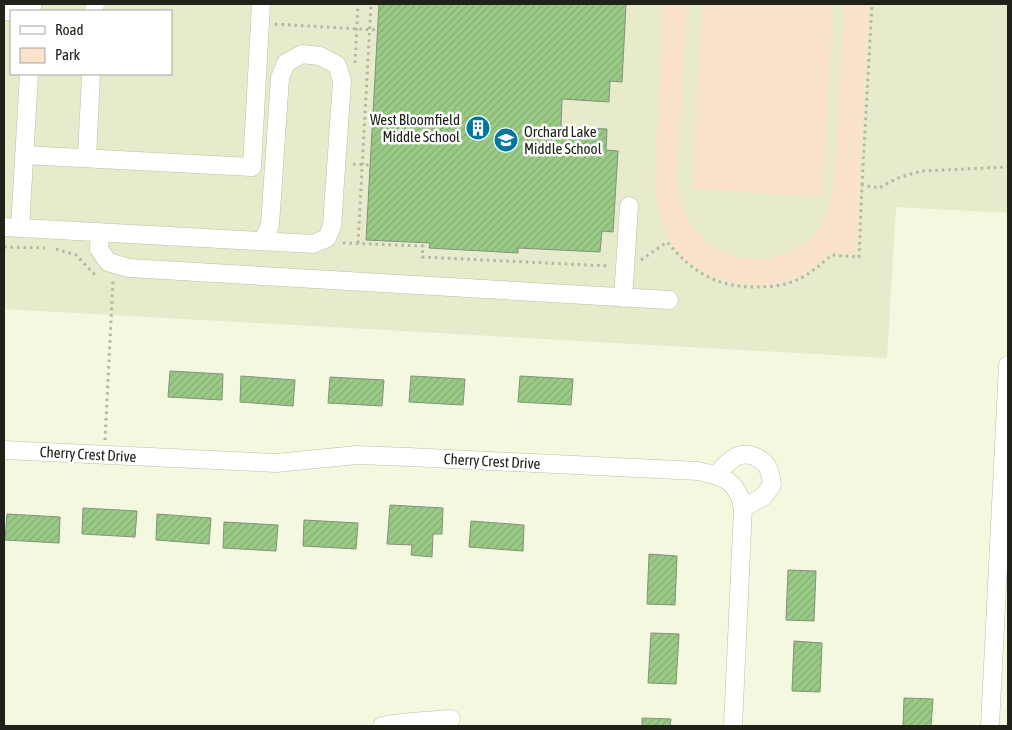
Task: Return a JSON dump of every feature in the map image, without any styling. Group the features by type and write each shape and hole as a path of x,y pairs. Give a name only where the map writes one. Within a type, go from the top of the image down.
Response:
{"street":[{"path":"24,155 252,167 261,4"},
{"path":"28,75 24,155 12,227 313,244 327,238 332,226 342,81 337,65 320,56 302,54 286,63 280,78 270,225 264,240"},
{"path":"87,158 91,75"},
{"path":"623,298 629,206"},
{"path":"100,232 99,249 108,262 129,268 669,300"},
{"path":"990,726 1008,365"},
{"name":"Cherry Crest Drive","path":"4,450 276,463 357,455 408,456 698,470 716,475 733,485 740,494 743,508 733,726"},
{"path":"716,475 740,455 752,455 764,461 770,470 772,485 763,497 743,508"},
{"path":"382,726 402,722 428,722 451,719"}],"path":[{"path":"358,242 371,4"},
{"path":"338,248 344,242 423,246 422,257 600,266 636,264 667,242 684,261 719,282 741,287 794,282 816,269 832,255 858,256 872,4"},
{"path":"260,23 377,30"},
{"path":"862,185 879,188 898,178 922,171 1008,167"},
{"path":"4,247 58,249 76,255 96,276"},
{"path":"105,279 123,282"},
{"path":"104,455 113,281"}],"shaded area":[{"name":"Orchard Lake Middle School","path":"4,4 1008,4 1008,213 896,207 887,358 4,309"}],"green space":[{"path":"663,4 687,4 677,182 686,215 703,239 726,253 752,259 779,256 803,244 822,222 833,191 844,4 869,4 856,253 831,252 813,268 784,282 766,285 747,285 712,276 696,267 670,241 661,221 655,185"},
{"path":"702,4 833,4 823,197 692,189"}],"building":[{"name":"West Bloomfield Middle School","path":"379,4 626,4 622,82 610,81 609,102 562,99 561,127 607,129 606,150 618,151 613,232 602,231 600,252 518,248 518,253 429,248 430,243 366,240"},
{"path":"170,371 223,374 222,400 168,397"},
{"path":"241,376 295,380 293,406 240,402"},
{"path":"411,376 465,379 463,405 409,402"},
{"path":"520,376 573,379 571,405 518,402"},
{"path":"330,377 384,380 382,406 328,403"},
{"path":"390,505 443,508 442,534 433,534 432,557 411,555 412,545 387,544"},
{"path":"83,508 137,511 135,537 82,534"},
{"path":"7,514 60,517 59,543 5,540"},
{"path":"157,514 211,518 209,544 156,540"},
{"path":"304,520 358,523 356,549 303,546"},
{"path":"471,521 524,525 523,551 469,547"},
{"path":"224,522 278,525 276,551 223,548"},
{"path":"649,554 677,556 675,605 647,604"},
{"path":"788,570 816,571 814,621 786,620"},
{"path":"651,633 679,634 676,684 648,683"},
{"path":"794,641 822,643 820,692 792,691"},
{"path":"904,698 933,699 931,726 903,726"},
{"path":"642,718 671,719 670,726 642,726"}],"place":[{"name":"West Bloomfield Middle School","path":"478,128"},
{"name":"Orchard Lake Middle School","path":"506,140"}]}
